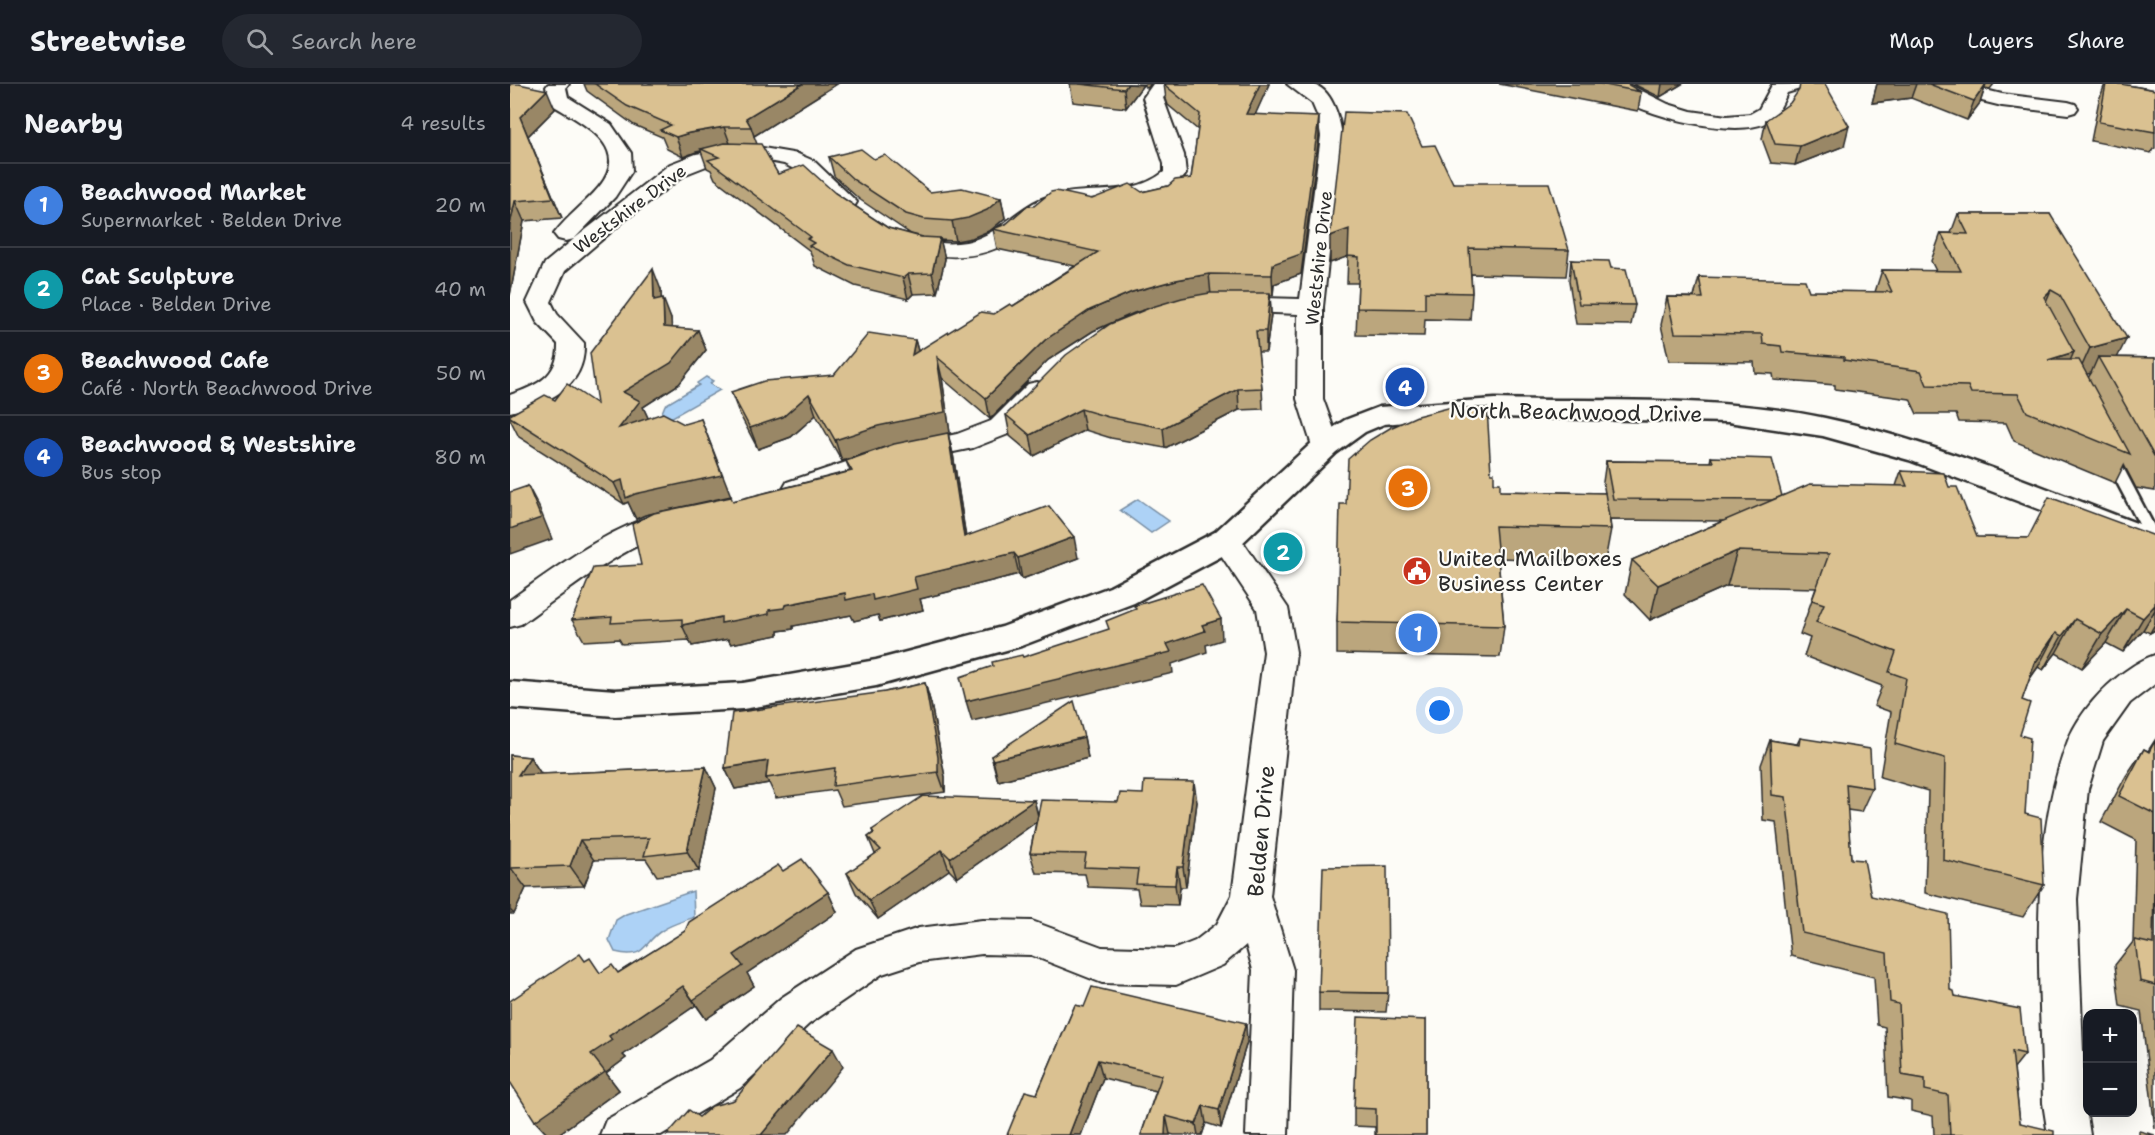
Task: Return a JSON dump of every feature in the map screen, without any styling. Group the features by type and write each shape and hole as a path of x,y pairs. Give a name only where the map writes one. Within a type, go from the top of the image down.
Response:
{"street":[{"path":"554,268 544,261 561,239 607,192 621,171 620,153 604,128 558,100 556,87 559,84"},
{"name":"Westshire Drive","path":"510,404 531,398 556,384 570,364 571,343 546,317 539,302 554,268 617,215 678,169 704,159 731,154 764,154 790,159 806,166 824,184 902,241 926,248 955,250 979,246 1000,237 1028,213 1041,206 1076,197 1141,195 1163,186 1175,174 1176,160 1154,109 1153,98 1161,87 1169,84"},
{"name":"Westshire Drive","path":"1298,84 1324,103 1331,120 1332,146 1311,307 1310,399 1326,446"},
{"path":"1613,84 1651,105 1682,115 1721,122 1755,121 1767,113 1779,89 1796,84"},
{"path":"1936,84 2002,100 2068,108"},
{"path":"1201,306 1255,303 1311,307"},
{"path":"777,497 885,458 963,442 1001,427 1059,368"},
{"name":"North Beachwood Drive","path":"510,694 615,703 743,696 876,673 1009,637 1122,595 1226,540 1326,446 1355,426 1380,416 1426,411 1495,408 1728,413 1824,427 1919,453 2155,542"},
{"path":"510,616 618,542 655,524 697,514"},
{"name":"Belden Drive","path":"1226,540 1272,608 1280,652 1251,896 1273,970 1267,1135"},
{"path":"2069,1135 2064,1103 2058,899 2070,789 2087,737 2118,694 2155,667"},
{"path":"621,1135 725,1074 795,1011 870,961 919,945 982,937 1032,938 1102,965 1176,967 1209,953 1231,936 1251,896"}],"lane":[{"path":"2106,448 2155,542"}],"water":[{"path":"706,377 713,381 710,384 720,390 669,419 661,415 665,405 699,385 697,383"},
{"path":"1138,499 1169,521 1151,533 1120,510"},
{"path":"693,891 694,917 663,930 639,952 626,954 615,952 609,940 616,920 626,914"}],"building":[{"path":"510,84 547,90 520,117 553,198 515,201 510,225"},
{"path":"595,84 802,84 746,118 751,127 724,127 676,137 660,130 671,125 627,106"},
{"path":"1079,84 1128,84 1124,89"},
{"path":"1165,84 1260,84 1246,114 1319,117 1301,254 1273,264 1272,275 1209,274 1176,280 1132,292 1090,310 1045,340 986,398 937,357 945,412 878,426 835,440 809,394 783,417 750,428 731,392 764,381 834,375 869,333 915,340 912,355 981,312 994,314 1010,304 1013,306 1098,252 993,229 1006,224 1028,205 1034,206 1051,192 1056,191 1092,199 1130,184 1142,192 1168,186 1175,180 1191,178 1200,114"},
{"path":"1600,84 1627,84 1641,92"},
{"path":"1800,84 1825,84 1849,126 1800,146 1775,144 1766,120 1790,103 1799,90"},
{"path":"1929,84 1986,84 1974,101"},
{"path":"2106,84 2121,84 2155,90 2155,132 2099,122"},
{"path":"1344,112 1407,114 1422,146 1435,145 1453,183 1549,183 1569,250 1469,248 1472,293 1425,292 1425,309 1357,308 1359,257 1348,256 1349,229 1330,236"},
{"path":"725,143 761,144 778,174 804,165 835,193 888,228 921,237 940,238 932,273 908,274 903,278 849,265 809,246 814,243 807,239 811,237 708,160 719,157 701,149"},
{"path":"861,149 874,159 885,155 930,192 962,188 1001,198 987,210 968,218 952,221 924,219 906,214 854,180 829,157"},
{"path":"1958,214 2050,214 2127,338 2090,348 2060,295 2051,290 2044,297 2074,352 2048,360 2079,360 2130,454 2027,412 2018,394 1971,393 1968,386 1927,385 1921,371 1844,360 1844,357 1782,352 1781,346 1763,344 1762,334 1675,333 1667,297 1703,298 1699,277 1805,280 1809,291 1892,292 1882,270 1961,271 1941,233 1968,234"},
{"path":"1571,260 1609,261 1611,268 1626,269 1635,305 1579,304"},
{"path":"653,269 654,300 663,298 664,327 698,330 671,363 623,392 640,401 619,428 663,413 684,424 701,419 722,475 626,498 622,480 614,483 510,415 545,395 555,400 567,384 597,404 590,353"},
{"path":"1210,293 1270,293 1266,331 1256,331 1262,388 1238,389 1163,428 1081,409 1030,435 1006,415 1066,355 1110,324 1152,307"},
{"path":"2098,357 2155,358 2155,456 2154,456"},
{"path":"1448,408 1487,408 1491,473 1494,473 1494,483 1500,483 1500,491 1605,493 1611,529 1495,526 1504,626 1337,622 1340,504 1346,504 1348,459 1370,440 1390,428 1417,416"},
{"path":"948,433 964,537 1049,506 1074,537 1018,558 1014,553 914,577 917,589 873,600 872,594 846,600 845,593 785,605 784,608 769,610 769,614 721,623 721,617 682,625 682,619 611,623 612,617 572,620 593,568 641,565 632,524 654,513 731,497 733,501 852,471 846,461 894,444"},
{"path":"1711,457 1772,459 1782,496 1772,500 1613,499 1606,461 1713,462"},
{"path":"1901,471 1944,473 1949,487 1957,487 1977,537 2028,538 2049,497 2155,536 2155,605 2143,618 2126,609 2102,634 2075,619 2062,636 2056,633 2035,663 2022,700 2030,703 2020,735 2030,738 2025,814 2041,818 2044,885 1943,860 1945,758 1895,744 1906,678 1889,672 1896,652 1816,622 1824,604 1812,600 1829,554 1737,551 1658,585 1632,560 1810,484 1907,486"},
{"path":"528,486 541,518 510,529 510,492"},
{"path":"1202,585 1221,619 1202,625 1205,631 1167,644 1171,652 966,701 960,677 993,666 992,662 1022,655 1023,657 1109,629 1106,621 1136,609 1134,606"},
{"path":"925,683 938,757 938,772 833,786 835,768 766,778 768,761 725,768 732,713 885,692"},
{"path":"1074,701 1084,737 993,760 991,756"},
{"path":"1800,738 1870,749 1872,788 1846,784 1851,859 1864,860 1871,896 1948,914 1950,990 1954,991 1955,996 2020,1009 2025,1054 2012,1051 2020,1123 2054,1131 2054,1135 1950,1135 1948,1095 1925,1090 1925,1079 1902,1075 1899,1004 1890,1002 1887,953 1802,933 1786,797 1772,795 1770,740 1799,745"},
{"path":"2155,741 2155,814 2119,796 2144,749 2149,752"},
{"path":"510,755 530,757 518,775 706,767 687,851 644,856 649,838 580,840 570,866 511,868 510,871"},
{"path":"1144,781 1194,782 1183,867 1177,867 1175,885 1136,884 1138,869 1084,867 1086,854 1030,853 1041,800 1118,802 1120,793 1143,794"},
{"path":"923,796 1034,800 950,858 942,850 869,900 847,873 881,850 868,837 874,833 872,830"},
{"path":"2155,814 2155,985 2140,981 2135,940 2153,944"},
{"path":"802,859 828,892 734,955 743,966 693,1000 683,986 609,1036 612,1040 591,1054 605,1072 535,1121 510,1082 510,1001 580,954 585,961 590,958 600,973 612,965 618,973 685,931 689,922 778,865 783,871"},
{"path":"1387,866 1388,993 1319,992 1323,867"},
{"path":"1092,987 1246,1023 1219,1110 1203,1106 1196,1124 1166,1116 1165,1135 1141,1135 1162,1075 1098,1060 1069,1135 1007,1135 1025,1091 1037,1094 1075,1005 1084,1007"},
{"path":"1358,1017 1426,1020 1426,1135 1376,1135 1376,1109 1354,1108"},
{"path":"797,1028 833,1049 761,1135 667,1135 689,1110 699,1117 712,1106 734,1100"},
{"path":"2139,1131 2155,1135 2139,1135"}],"place":[{"name":"Beachwood & Westshire","path":"1405,387"},
{"name":"Beachwood Cafe","path":"1408,488"},
{"name":"Cat Sculpture","path":"1283,552"},
{"name":"United Mailboxes Business Center","path":"1417,571"},
{"name":"Beachwood Market","path":"1418,633"}]}
